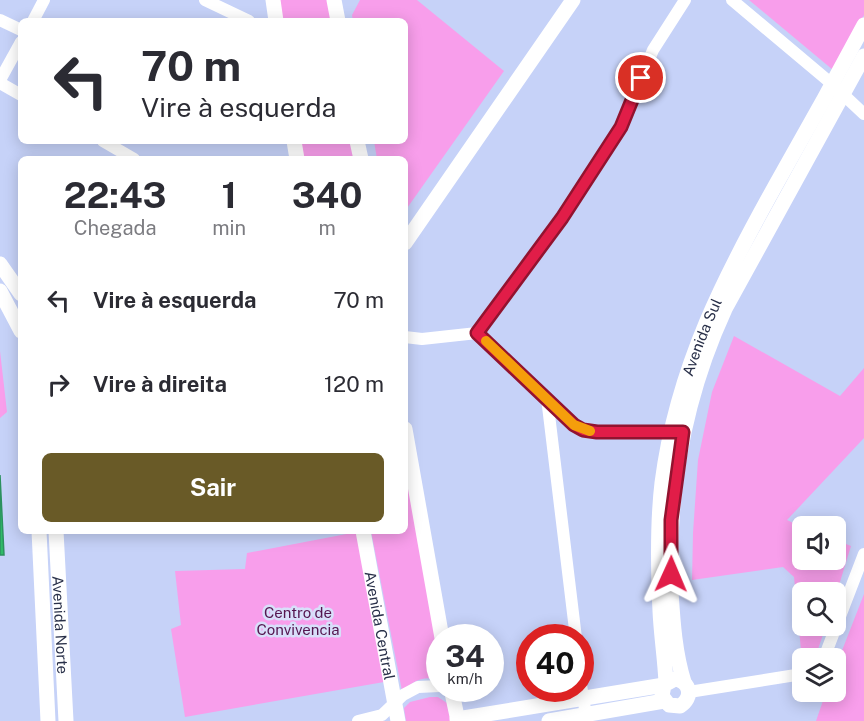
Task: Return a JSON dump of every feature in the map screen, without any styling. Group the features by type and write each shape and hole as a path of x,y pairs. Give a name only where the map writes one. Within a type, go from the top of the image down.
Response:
{"street":[{"path":"35,18 44,0"},
{"path":"205,0 225,16"},
{"path":"273,0 276,18"},
{"path":"334,0 337,18"},
{"path":"408,239 573,0"},
{"path":"408,337 422,339 477,333 562,218 621,127 652,50 685,0"},
{"path":"732,0 838,89 864,114"},
{"path":"0,20 18,29"},
{"name":"Avenida Sul","path":"665,684 660,612 659,548 662,484 677,431 708,345 838,89 864,25"},
{"path":"18,48 0,82 18,93"},
{"name":"Avenida Sul","path":"838,89 864,56"},
{"path":"107,144 129,156"},
{"path":"0,264 18,290"},
{"path":"0,291 18,325"},
{"path":"477,333 574,425 583,430 597,432 677,431"},
{"path":"547,398 574,624"},
{"name":"Avenida Sul","path":"677,431 671,520 671,574 674,635 678,663 686,692 685,721"},
{"path":"408,446 440,624"},
{"name":"Avenida Norte","path":"39,534 48,721"},
{"name":"Avenida Norte","path":"56,534 66,721"},
{"name":"Avenida Central","path":"364,534 398,721"},
{"path":"828,648 864,554"},
{"path":"451,702 457,720 586,711 665,702 676,707 686,692 792,676"},
{"path":"549,721 586,711 675,679 686,692"},
{"path":"665,684 662,693 672,721"},
{"path":"358,721 382,715 403,695 418,687 426,688"}],"green space":[{"path":"279,0 328,0 331,18 282,18"},
{"path":"360,0 417,0 504,71 408,207 408,156 376,156 374,144 408,144 408,18 352,18"},
{"path":"749,0 864,0 864,15 833,70"},
{"path":"300,144 354,144 356,156 302,156"},
{"path":"734,336 840,396 864,368 864,438 787,520 792,522 792,570 844,570 840,582 794,582 794,577 783,567 692,580 698,460 712,392"},
{"path":"0,351 7,412 0,418"},
{"path":"408,470 433,624 426,624 426,678 411,684 402,691 372,534 408,534"},
{"name":"Centro de Convivencia","path":"347,534 357,534 384,682 185,717 171,629 181,625 175,571 245,569 247,553"},
{"path":"846,544 851,546 846,562"},
{"path":"864,594 864,721 816,721 823,702 846,702 846,648 843,648"},
{"path":"800,636 823,636 818,648 801,648"},
{"path":"426,698 426,702 446,702 451,721 406,721 404,708 410,702"}],"shaded area":[{"path":"0,475 4,555 0,555"}],"slow traffic":[{"path":"486,341 574,425 590,431"}],"route":[{"path":"641,78 621,127 562,218 477,333 574,425 583,430 683,432 671,520 671,574"}]}
